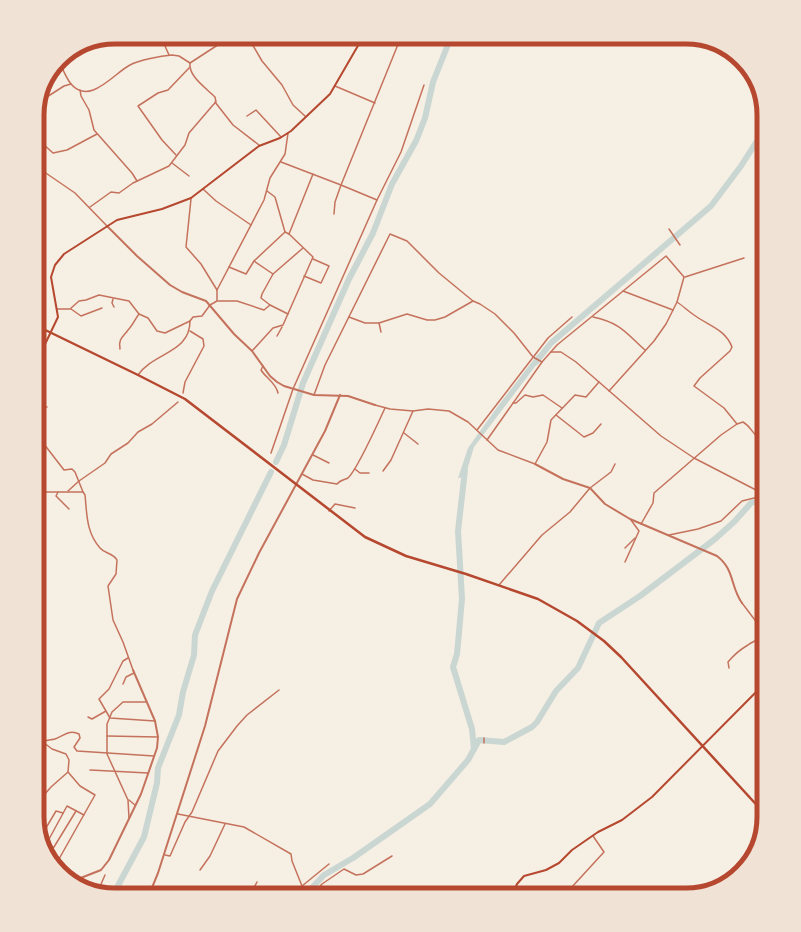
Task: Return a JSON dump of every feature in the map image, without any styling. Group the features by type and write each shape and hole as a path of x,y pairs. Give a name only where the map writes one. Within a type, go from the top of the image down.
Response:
{"main road":[{"path":"44,346 58,317 52,282 55,265 64,254 117,220 170,207 191,198 260,146 281,138 325,100 335,86 359,44"},
{"path":"44,329 138,374 185,399 329,511 365,537 406,556 500,585 538,599 577,621 604,641 757,806"},
{"path":"515,888 524,876 546,870 559,863 572,850 593,836 622,820 652,797 757,691"}],"street":[{"path":"164,44 169,55"},
{"path":"177,156 162,140 138,106 158,93 168,90 189,68 190,63 219,44"},
{"path":"252,44 262,61 282,85 293,105 306,117"},
{"path":"334,214 335,202 341,185 398,44"},
{"path":"62,68 71,84 80,90 90,90 102,86 134,62 169,55 178,56 190,63"},
{"path":"189,68 215,97 215,102 233,125 260,146"},
{"path":"46,98 64,86 71,84"},
{"path":"271,453 293,389 377,200 401,152 424,84"},
{"path":"335,86 375,103"},
{"path":"80,90 81,96 89,110 92,125 97,134 132,172 137,181"},
{"path":"90,207 111,192 119,193 137,181 164,170 172,163 185,145 189,134 215,102"},
{"path":"247,116 256,110 281,138"},
{"path":"217,301 217,290 264,200 270,178 285,154 288,133"},
{"path":"44,145 52,153 63,152 97,134"},
{"path":"280,162 377,200"},
{"path":"172,163 189,176"},
{"path":"44,170 58,179 90,207 136,256 170,285 182,292 201,298 210,305 234,334 252,351 277,382 293,389 314,395 340,395 357,398 385,408 413,411 428,409 449,411 468,422 498,450 535,464 562,479 590,488 605,504 630,519 717,556 726,564 733,577 736,593 757,623"},
{"path":"289,234 313,174"},
{"path":"203,189 216,201 250,225"},
{"path":"267,190 275,197 285,232 313,257 312,259 329,266 321,283 304,276"},
{"path":"191,198 186,247 201,264 217,290"},
{"path":"669,229 680,245"},
{"path":"229,267 246,274 254,261 285,232"},
{"path":"314,395 325,365 390,234 407,241 439,272 473,301 495,314 514,333 533,358 542,362"},
{"path":"288,314 270,305 262,298 262,294 272,274 303,248"},
{"path":"487,440 542,362 567,335 593,317 622,291 666,256 684,277"},
{"path":"684,277 744,258"},
{"path":"278,336 312,259"},
{"path":"254,261 272,274"},
{"path":"609,391 660,333 677,302 684,277"},
{"path":"622,291 672,310"},
{"path":"70,309 79,301 99,295 129,301 139,314 148,318 157,331 165,333 190,321 193,317 202,316 210,305 217,301 237,302 259,310 268,308 270,305"},
{"path":"113,299 112,303 114,307"},
{"path":"349,317 364,323 379,323 407,314 427,320 440,318 473,301"},
{"path":"677,302 694,316 719,330 729,340 732,347 730,351 700,378 694,386 724,408 737,424"},
{"path":"57,309 70,309 81,316 102,308"},
{"path":"120,349 119,343 123,335 129,330 139,314"},
{"path":"478,430 548,338 572,317"},
{"path":"593,317 608,320 630,333 635,341 645,350"},
{"path":"138,374 164,353 180,346 190,330 190,321"},
{"path":"379,323 381,332"},
{"path":"252,351 268,332 273,328 283,325"},
{"path":"183,393 185,382 204,346 203,338 190,330"},
{"path":"550,352 561,352 599,382 661,436 694,458 756,490 757,494"},
{"path":"263,366 261,370 276,386 278,392"},
{"path":"535,464 550,434 550,422 575,395 586,397 599,382"},
{"path":"152,888 164,855 205,726 237,600 333,416 340,395"},
{"path":"513,403 516,403 526,395 533,397 543,395 562,408"},
{"path":"68,491 79,480 106,463 111,454 118,448 128,443 138,432 152,424 178,402"},
{"path":"302,474 313,480 337,484 341,480 347,479 355,469 385,408"},
{"path":"383,471 391,460 413,411"},
{"path":"556,415 584,437 594,433 601,424"},
{"path":"641,524 653,503 654,494 721,434 743,422 747,424 757,438"},
{"path":"404,433 418,444"},
{"path":"44,444 64,470 72,469 79,480 85,495 88,526 100,547 106,552 114,555 117,560 116,574 108,586 113,620 134,673 148,702 155,721 158,737 154,756 135,805 105,865 96,872 80,878"},
{"path":"313,455 329,464"},
{"path":"500,585 542,535 570,512 590,488 608,475 614,464"},
{"path":"355,469 360,473 369,473"},
{"path":"44,493 68,491 83,492"},
{"path":"58,492 56,496 69,508"},
{"path":"669,535 698,529 721,521 742,501 757,498"},
{"path":"329,511 335,504 355,508"},
{"path":"625,562 639,531 630,519"},
{"path":"625,548 637,536"},
{"path":"729,668 728,662 731,659 747,645 757,640"},
{"path":"110,718 99,699 109,689 123,661 128,658"},
{"path":"123,684 126,678 134,673"},
{"path":"164,855 170,856 185,822 190,817 218,751 247,715 279,690"},
{"path":"129,818 128,800 107,754 107,724 112,712 123,702 148,702"},
{"path":"88,717 92,719 106,711"},
{"path":"110,718 155,721"},
{"path":"44,741 56,739 66,733 76,733 80,734 80,738 74,744 75,750 107,754 154,756"},
{"path":"107,736 158,737"},
{"path":"484,738 484,743"},
{"path":"44,743 66,754 69,760 68,772 80,786 95,795 59,859"},
{"path":"90,770 148,773"},
{"path":"44,794 51,786 68,772"},
{"path":"128,800 135,805"},
{"path":"48,841 67,806 84,815"},
{"path":"51,848 54,847 76,810"},
{"path":"45,829 56,811 63,813"},
{"path":"177,814 244,827 291,854 292,861 302,886 329,864"},
{"path":"200,870 210,856 225,824"},
{"path":"571,888 602,856 604,852 593,836"},
{"path":"318,888 344,869 356,875 362,874 392,856"},
{"path":"100,887 105,875"},
{"path":"254,888 257,882"}],"shaded area":[{"path":"538,354 543,356 474,447 465,477 458,478 468,448"}],"waterway":[{"path":"276,462 284,445 303,383 349,279 373,233 392,184 416,141 425,118 433,82 448,44"},
{"path":"536,362 551,343 711,206 741,166 757,141"},
{"path":"465,470 458,531 462,599 457,654 453,667 472,729 474,749"},
{"path":"117,888 144,837 157,783 158,768 179,715 183,692 194,655 195,635 212,591 271,472"},
{"path":"312,888 324,875 353,858 430,804 468,760 479,740 504,742 532,727 537,722 556,691 578,668 599,623 640,596 715,539 735,521 751,503 757,501"}]}
